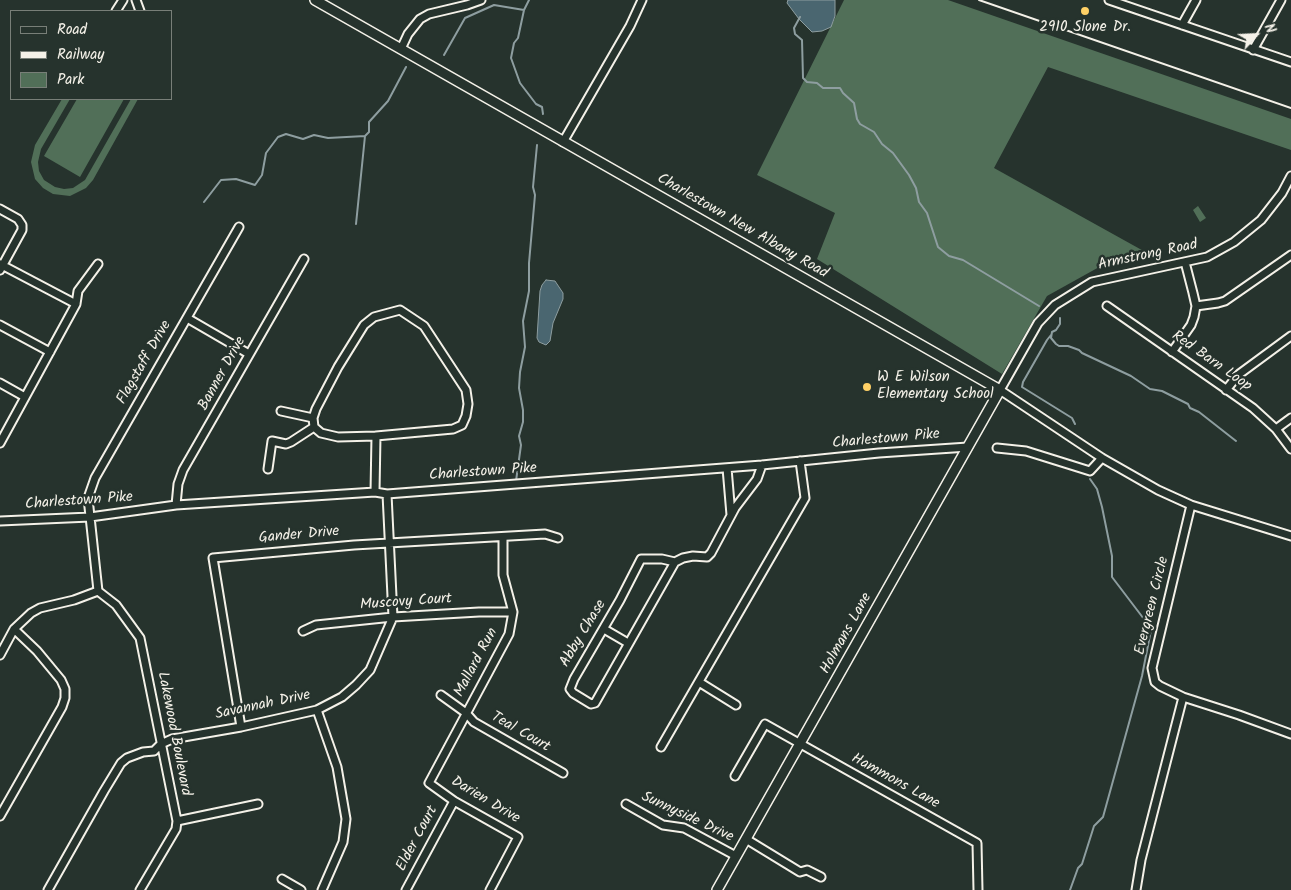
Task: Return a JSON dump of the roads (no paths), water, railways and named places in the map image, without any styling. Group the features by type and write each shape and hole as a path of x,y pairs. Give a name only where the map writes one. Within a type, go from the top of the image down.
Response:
{"main road":[{"name":"Charlestown New Albany Road","path":"315,0 1000,390"},
{"name":"Holmans Lane","path":"717,890 1000,390"}],"street":[{"path":"401,49 408,34 420,19 429,14 481,0"},
{"path":"563,142 630,26 642,0"},
{"path":"1110,0 1291,62"},
{"path":"1182,25 1196,0"},
{"path":"1253,50 1281,0"},
{"name":"Armstrong Road","path":"1000,390 1038,323 1055,305 1092,282 1207,257 1234,242 1261,220 1282,193 1291,176"},
{"path":"0,209 18,219 22,225 22,230 1,267 76,304"},
{"name":"Flagstaff Drive","path":"90,517 88,498 95,478 239,226"},
{"path":"1196,306 1218,304 1226,301 1291,255"},
{"name":"Banner Drive","path":"176,505 178,484 183,470 304,259"},
{"path":"1172,352 1191,325 1196,306 1185,262"},
{"path":"0,442 76,304 78,291 98,264"},
{"name":"Red Barn Loop","path":"1107,306 1253,408 1276,429 1291,449"},
{"path":"400,310 424,326 438,345 443,357 466,390 468,404 462,425 453,429 376,436 338,437 321,433 314,427 313,418 338,367 364,325 374,317 400,310"},
{"path":"187,318 249,354"},
{"path":"0,325 50,352"},
{"path":"1226,390 1238,375 1291,336"},
{"path":"0,383 25,397"},
{"name":"Charlestown New Albany Road","path":"1000,390 1102,458 1150,486 1192,505"},
{"path":"281,411 313,418"},
{"path":"1276,429 1291,418"},
{"path":"268,469 272,441 286,444 314,427"},
{"path":"375,492 376,436"},
{"name":"Charlestown Pike","path":"0,521 90,517 176,505 375,492 387,494 968,447"},
{"path":"997,448 1026,451 1090,471 1102,458"},
{"path":"661,748 804,498 800,461"},
{"name":"Abby Chase","path":"675,562 654,558 640,559 604,629 574,679 570,689 573,693 591,704 595,703 675,562 694,556 707,557 711,553 731,515 757,479 762,465"},
{"path":"727,468 731,515"},
{"name":"Savannah Drive","path":"48,890 121,764 127,758 143,752 154,751 161,744 172,739 317,710 342,697 370,670 393,617 387,494"},
{"path":"1192,505 1291,536"},
{"name":"Evergreen Circle","path":"1192,505 1152,668 1155,682 1183,697 1291,734"},
{"path":"0,655 14,629 24,618 40,608 74,600 98,591 90,517"},
{"name":"Gander Drive","path":"241,726 213,558 389,543 502,536 545,534 558,538"},
{"name":"Mallard Run","path":"466,713 509,634 513,612 503,575 502,536"},
{"name":"Lakewood Boulevard","path":"98,591 116,605 140,638 177,821"},
{"name":"Muscovy Court","path":"303,631 316,625 393,617 513,612"},
{"path":"0,816 62,707 65,698 65,689 61,680 37,651 14,629"},
{"path":"604,629 628,643"},
{"path":"698,682 736,704"},
{"name":"Teal Court","path":"441,695 466,713 474,722 562,773"},
{"path":"1136,890 1141,860 1183,697"},
{"path":"317,710 337,767 346,819 343,842 330,876 322,890"},
{"name":"Darien Drive","path":"466,713 429,783 454,801 518,837 490,890"},
{"name":"Hammons Lane","path":"735,776 765,724 977,843 978,890"},
{"name":"Elder Court","path":"406,890 454,801"},
{"path":"140,890 176,829 177,821 258,804"},
{"name":"Sunnyside Drive","path":"626,804 663,825 684,828 736,856"},
{"path":"746,839 800,872 807,870 821,877"},
{"path":"282,880 301,890"}],"water":[{"path":"788,0 835,0 835,16 831,27 822,31 812,32 787,3"},
{"path":"546,280 555,281 563,293 563,299 553,323 550,341 546,345 539,342 537,338 540,291"}],"waterway":[{"path":"529,0 524,10 518,38 514,43 511,58 520,83 536,104 542,107 543,114"},
{"path":"444,55 465,18 494,5 524,10"},
{"path":"800,17 794,28 795,34 802,40 803,78 807,82 817,83 823,88 840,88 854,103 857,119 860,124 874,132 909,175 916,188 919,202 927,213 938,247 949,256 963,260 1039,306"},
{"path":"356,224 365,136 369,132 369,122 388,101 406,67"},
{"path":"204,202 221,180 236,179 255,185 262,175 266,153 278,137 286,134 303,139 314,135 328,138 365,136"},
{"path":"516,481 521,445 519,436 523,422 519,388 525,347 523,321 529,291 529,263 535,195 533,187 537,145"},
{"path":"1060,318 1060,324 1052,332 1051,338 1056,344 1079,350 1131,376 1150,389 1162,391 1188,404 1190,408 1199,412 1236,441"},
{"path":"1051,335 1023,382 1022,387 1072,418 1075,424"},
{"path":"1070,890 1078,868 1082,864 1094,826 1103,817 1142,676 1151,630 1112,577 1112,556 1102,507 1097,489 1090,479"}],"railway":[{"path":"979,0 1291,108"}],"place":[{"name":"2910 Slone Dr.","path":"1085,11"},
{"name":"W E Wilson Elementary School","path":"867,387"}]}
